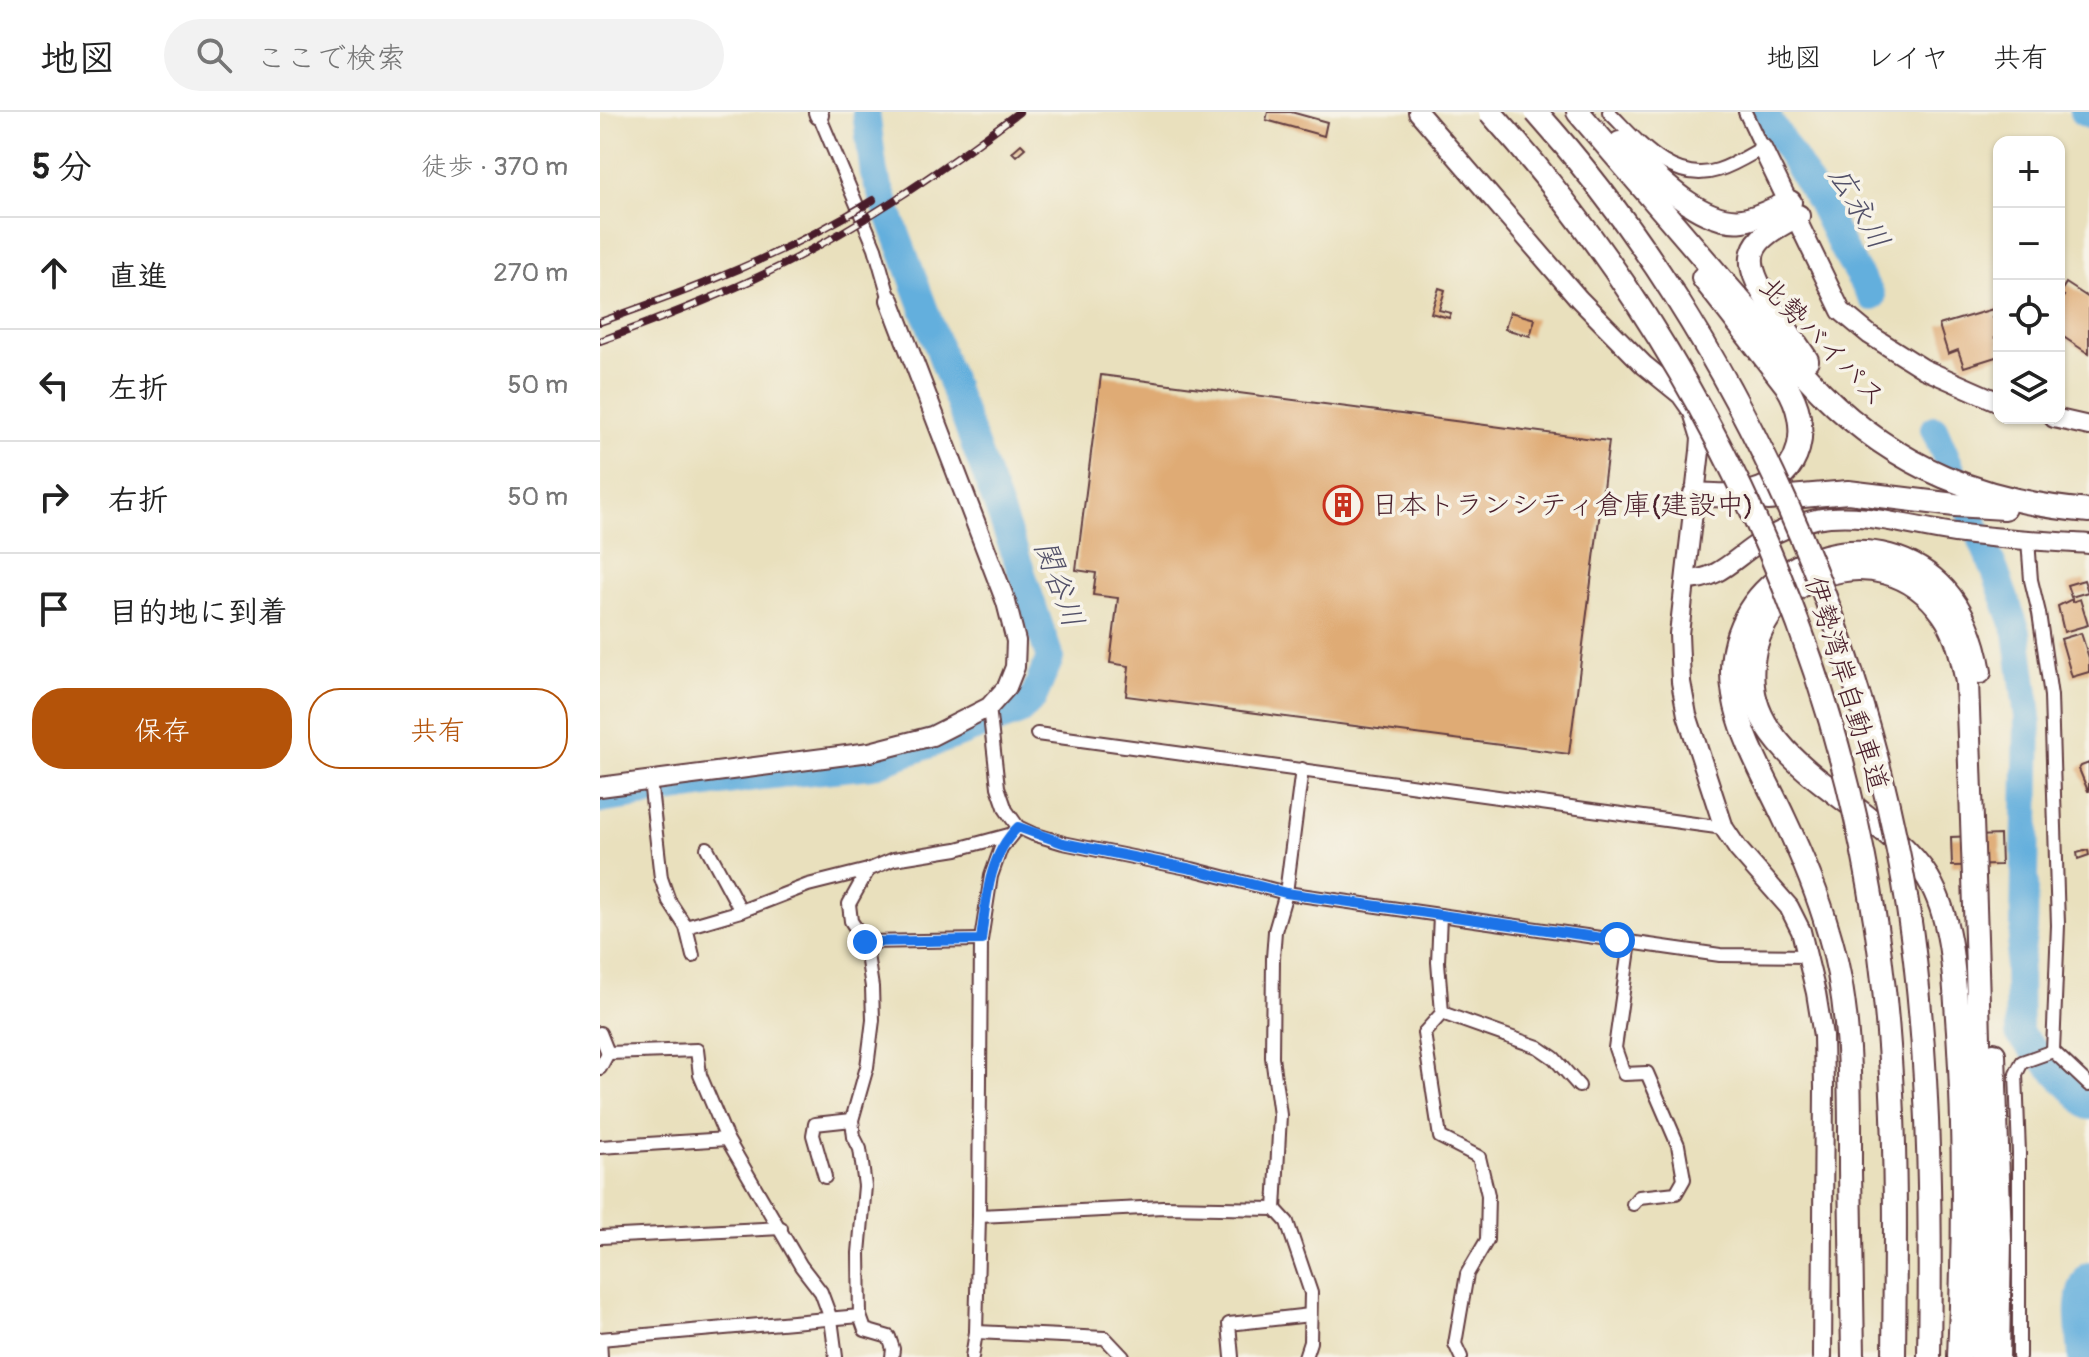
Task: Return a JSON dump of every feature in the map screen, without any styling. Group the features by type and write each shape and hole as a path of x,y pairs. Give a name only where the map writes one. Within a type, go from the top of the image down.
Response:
{"highway":[{"name":"伊勢湾岸自動車道","path":"1490,112 1584,224 1640,305 1685,380 1754,514 1804,637 1851,796 1867,871 1879,954 1889,1044 1894,1142 1894,1357"},
{"name":"伊勢湾岸自動車道","path":"1536,112 1611,205 1670,289 1748,422 1808,554 1860,702 1901,870 1916,973 1924,1049 1928,1145 1929,1357"},
{"path":"1580,112 1703,213 1716,218 1744,220 1794,209"},
{"name":"北勢バイパス","path":"1580,112 1822,393 1876,439 1929,468"},
{"path":"1604,143 1637,195 1786,385 1799,411 1802,423 1798,450 1782,475 1754,492 1695,494"},
{"path":"1794,209 1758,242 1751,259 1754,279 1808,361 1832,390 1880,433 1929,468 1980,498"},
{"path":"1695,494 1757,499 1848,492 1938,503 1980,498 2089,511"},
{"path":"1853,1357 1849,1058 1837,964 1807,870 1742,725 1732,682 1732,661 1739,634 1762,593 1790,569 1827,555 1848,552 1870,553 1913,566 1944,590 1970,632 1978,662 1984,730 2000,1240 1998,1357"},
{"path":"1959,1357 1964,1226 1960,1063 1948,936 1929,881 1918,864 1876,824 1799,764 1769,730 1753,687 1756,645 1765,623 1793,591 1809,580 1833,571 1853,569 1894,575 1929,597 1953,631 1967,682 1983,1237 1981,1357"}],"street":[{"path":"1418,112 1579,299 1644,365 1681,395 1693,412 1701,438 1679,634 1681,682 1687,715 1724,828 1738,849 1789,907 1801,931 1808,956 1823,1036 1822,1357"},
{"path":"1609,112 1654,156 1682,171 1700,174 1715,171 1762,148"},
{"path":"1745,112 1794,209 1834,301 1852,321 1924,369 1993,399"},
{"path":"818,114 875,248 890,300 1006,602 1016,641 1015,667 990,719 998,787 1013,831"},
{"path":"2065,421 2089,426"},
{"path":"1686,580 1713,576 1768,537 1818,519 1873,519 1955,533 2089,544"},
{"path":"2028,540 2031,580 2051,696 2058,925 2052,1051"},
{"path":"600,787 651,790 870,752 990,719"},
{"path":"1037,734 1724,828"},
{"path":"1302,769 1286,893 1275,931 1272,1057 1280,1115 1275,1209 1287,1222 1311,1293 1310,1342 1305,1357"},
{"path":"651,790 661,878 669,901 686,927 693,956"},
{"path":"972,1357 976,1332 979,1216 981,940 991,876 1001,848 1013,831"},
{"path":"686,927 894,859 957,849 1013,831 1192,869 1286,893 1720,955 1808,956"},
{"path":"707,848 741,911"},
{"path":"868,870 849,904 851,921 865,942 873,1020 867,1067 852,1120 865,1186 859,1253 860,1316 865,1330 889,1337 892,1357"},
{"path":"1440,915 1438,962 1442,1013 1424,1033 1440,1137 1479,1157 1488,1195 1487,1240 1467,1274 1464,1288 1455,1344 1461,1357"},
{"path":"865,942 981,940"},
{"path":"1630,942 1615,1048 1624,1074 1647,1073 1678,1145 1684,1179 1676,1193 1639,1197 1633,1204"},
{"path":"1442,1013 1538,1047 1554,1058 1579,1086"},
{"path":"600,1033 608,1053 600,1068"},
{"path":"608,1053 697,1050 700,1075 727,1139 801,1266 821,1292 831,1319 836,1357"},
{"path":"2019,1357 2016,1074 2022,1062 2052,1051"},
{"path":"2052,1051 2089,1085"},
{"path":"825,1177 813,1135 815,1124 852,1120"},
{"path":"600,1147 727,1139"},
{"path":"979,1216 1163,1207 1275,1209"},
{"path":"600,1237 781,1228"},
{"path":"1232,1357 1229,1324 1310,1315"},
{"path":"601,1357 600,1339 860,1316"},
{"path":"976,1332 1105,1338 1123,1357"}],"building":[{"path":"1268,112 1291,112 1327,122 1324,136 1266,120"},
{"path":"1021,144 1025,148 1016,156 1012,152"},
{"path":"2065,285 2089,298 2089,354 2065,338"},
{"path":"1439,288 1445,290 1439,310 1451,313 1449,318 1431,313"},
{"path":"1993,309 1993,358 1964,367 1958,350 1948,354 1939,325"},
{"path":"1510,312 1535,319 1530,336 1505,329"},
{"name":"日本トランシティ倉庫(建設中)","path":"1101,375 1609,441 1569,754 1126,696 1129,666 1110,663 1118,598 1093,595 1096,573 1076,570"},
{"path":"2084,580 2088,592 2071,597 2067,585"},
{"path":"2072,599 2072,602 2080,599 2088,625 2064,632 2058,606"},
{"path":"2081,633 2089,658 2089,672 2072,677 2061,639"},
{"path":"2089,763 2089,791 2088,791 2079,769"},
{"path":"2000,835 2001,865 1952,866 1951,837"},
{"path":"2088,850 2089,855 2078,859 2077,853"}],"waterway":[{"name":"関谷川","path":"600,800 762,776 872,765 1019,712 1033,698 1050,658 1015,553 874,174 866,112"},
{"name":"広永川","path":"1764,112 1819,200 1844,251 1872,297"},
{"path":"2083,112 2089,115"},
{"path":"1934,429 1995,571 2017,632 2028,717 2024,929 2018,969 2019,1034 2089,1106"},
{"name":"広永川","path":"2082,1357 2079,1304 2089,1276"}],"railway":[{"path":"600,341 678,312 824,243 924,181 1019,112"},
{"path":"600,322 774,253 873,200"}],"place":[{"name":"日本トランシティ倉庫(建設中)","path":"1343,505"}],"route":[{"path":"865,942 981,940 991,876 1001,848 1018,827 1063,843 1192,869 1286,893 1617,940"}]}
